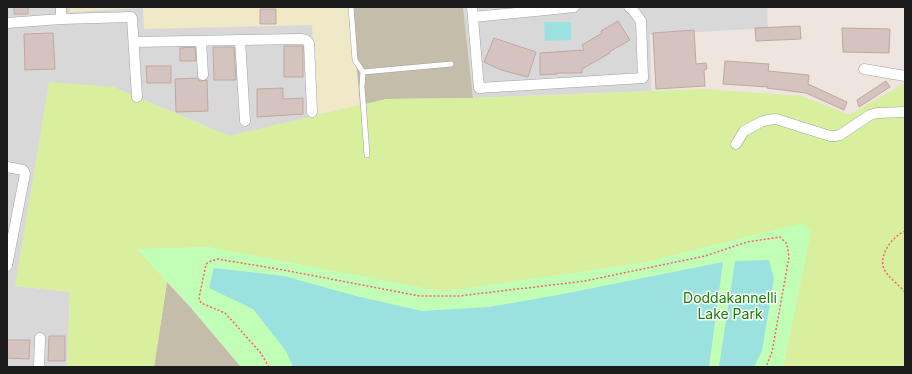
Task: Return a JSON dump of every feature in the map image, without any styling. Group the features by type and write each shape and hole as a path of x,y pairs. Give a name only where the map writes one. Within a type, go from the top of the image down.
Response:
{"street":[{"path":"60,7 61,19"},
{"path":"574,7 472,12 479,88 643,78 641,21 630,7"},
{"path":"7,23 129,16 132,18 137,97"},
{"path":"240,40 245,122"},
{"path":"134,42 306,40 309,43 312,112"},
{"path":"201,41 203,75"},
{"path":"864,70 905,76"},
{"path":"736,144 744,131 767,120 776,119 830,136 835,136 840,135 870,115 877,113 905,112"},
{"path":"7,167 23,170 25,174 7,266"},
{"path":"40,338 40,367"}],"lane":[{"path":"351,7 355,60 363,72 362,86 367,155"},
{"path":"363,72 451,64"}],"path":[{"path":"905,231 899,234 886,251 883,263 884,270 905,292"},
{"path":"269,367 260,352 225,314 201,303 199,298 200,291 206,264 210,260 217,259 270,268 420,296 459,296 585,281 705,256 747,242 780,237 787,244 789,258 772,352 766,367"}],"shaded area":[{"path":"7,7 351,7 360,106 229,136 113,87 15,286 70,292 67,367 7,367"},
{"path":"70,7 351,7 360,106 317,115 312,25 144,29 143,8 70,12"},
{"path":"351,7 463,7 473,98 387,99 360,106"},
{"path":"463,7 767,7 768,28 650,35 651,91 473,98"},
{"path":"167,282 191,308 241,367 154,367"}],"green space":[{"path":"49,82 113,87 229,136 386,99 473,98 704,89 802,96 849,115 905,83 905,367 783,367 811,232 802,224 643,263 443,292 208,247 137,249 167,282 154,367 67,367 70,292 15,286"},
{"name":"Doddakannelli Lake Park","path":"802,223 811,232 783,367 241,367 191,307 137,249 208,247 443,292 643,263"}],"water":[{"path":"544,22 571,22 571,40 545,41"},
{"path":"769,260 774,279 762,351 754,367 719,367 735,261"},
{"path":"723,262 709,367 293,367 286,351 253,309 209,288 214,268 284,276 356,296 422,311 489,307 558,295"}],"building":[{"path":"14,7 28,7 28,14 14,14"},
{"path":"260,9 276,9 276,24 260,24"},
{"path":"618,21 630,40 582,69 582,73 540,75 540,53 584,50 582,45"},
{"path":"800,26 801,39 756,41 755,28"},
{"path":"842,28 890,29 889,53 843,52"},
{"path":"694,30 696,64 706,63 707,69 704,70 705,86 656,89 653,33"},
{"path":"53,33 55,69 25,70 24,34"},
{"path":"494,38 536,52 528,77 501,70 484,62"},
{"path":"284,46 303,46 303,77 284,77"},
{"path":"195,47 196,61 180,61 180,48"},
{"path":"213,47 234,47 236,80 214,80"},
{"path":"725,61 769,64 768,71 809,75 808,84 847,102 844,110 806,93 767,88 768,87 723,84"},
{"path":"146,66 171,66 171,83 147,83"},
{"path":"197,78 200,81 207,80 208,111 176,112 175,79"},
{"path":"886,81 890,87 859,107 857,100"},
{"path":"283,88 283,99 303,98 303,114 257,117 257,89"},
{"path":"49,336 65,336 65,361 48,361"},
{"path":"7,340 30,340 29,359 7,358"}]}
